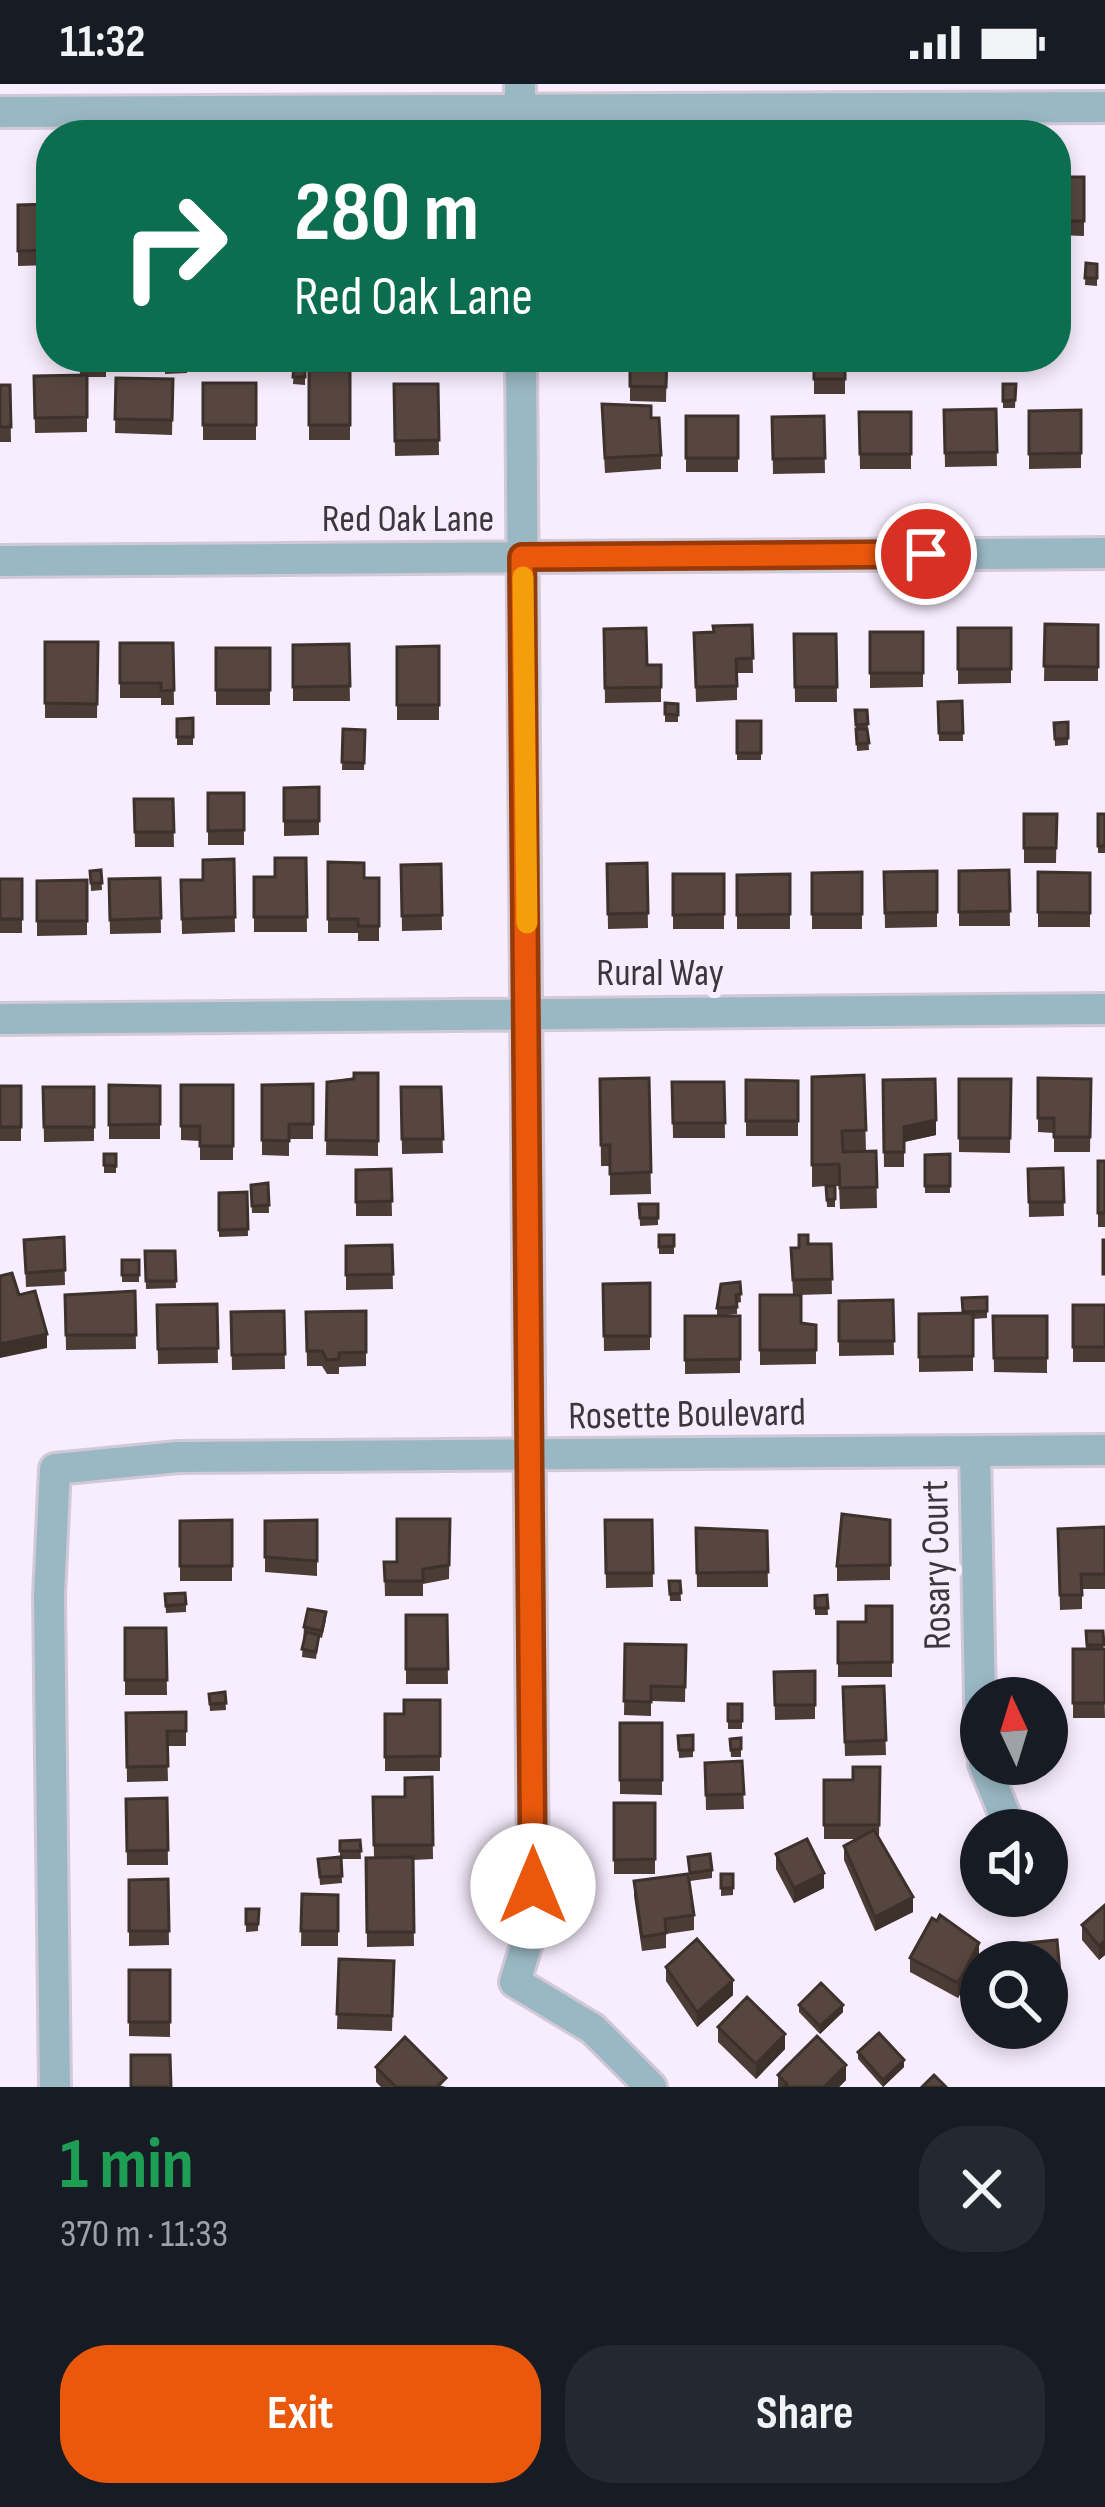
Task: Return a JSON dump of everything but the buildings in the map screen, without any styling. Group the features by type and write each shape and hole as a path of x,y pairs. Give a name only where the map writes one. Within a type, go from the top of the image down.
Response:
{"street":[{"path":"0,112 1105,107"},
{"path":"520,372 533,1886 530,1929 514,1982 593,2029 650,2087"},
{"name":"Red Oak Lane","path":"0,562 1105,553"},
{"name":"Rural Way","path":"0,1018 1105,1009"},
{"name":"Rosette Boulevard","path":"55,2087 50,1595 56,1469 178,1457 1105,1450"},
{"name":"Rosary Court","path":"975,1451 980,1677"}],"slow traffic":[{"path":"523,577 527,923"}],"route":[{"path":"533,1886 522,557 926,554"}]}
